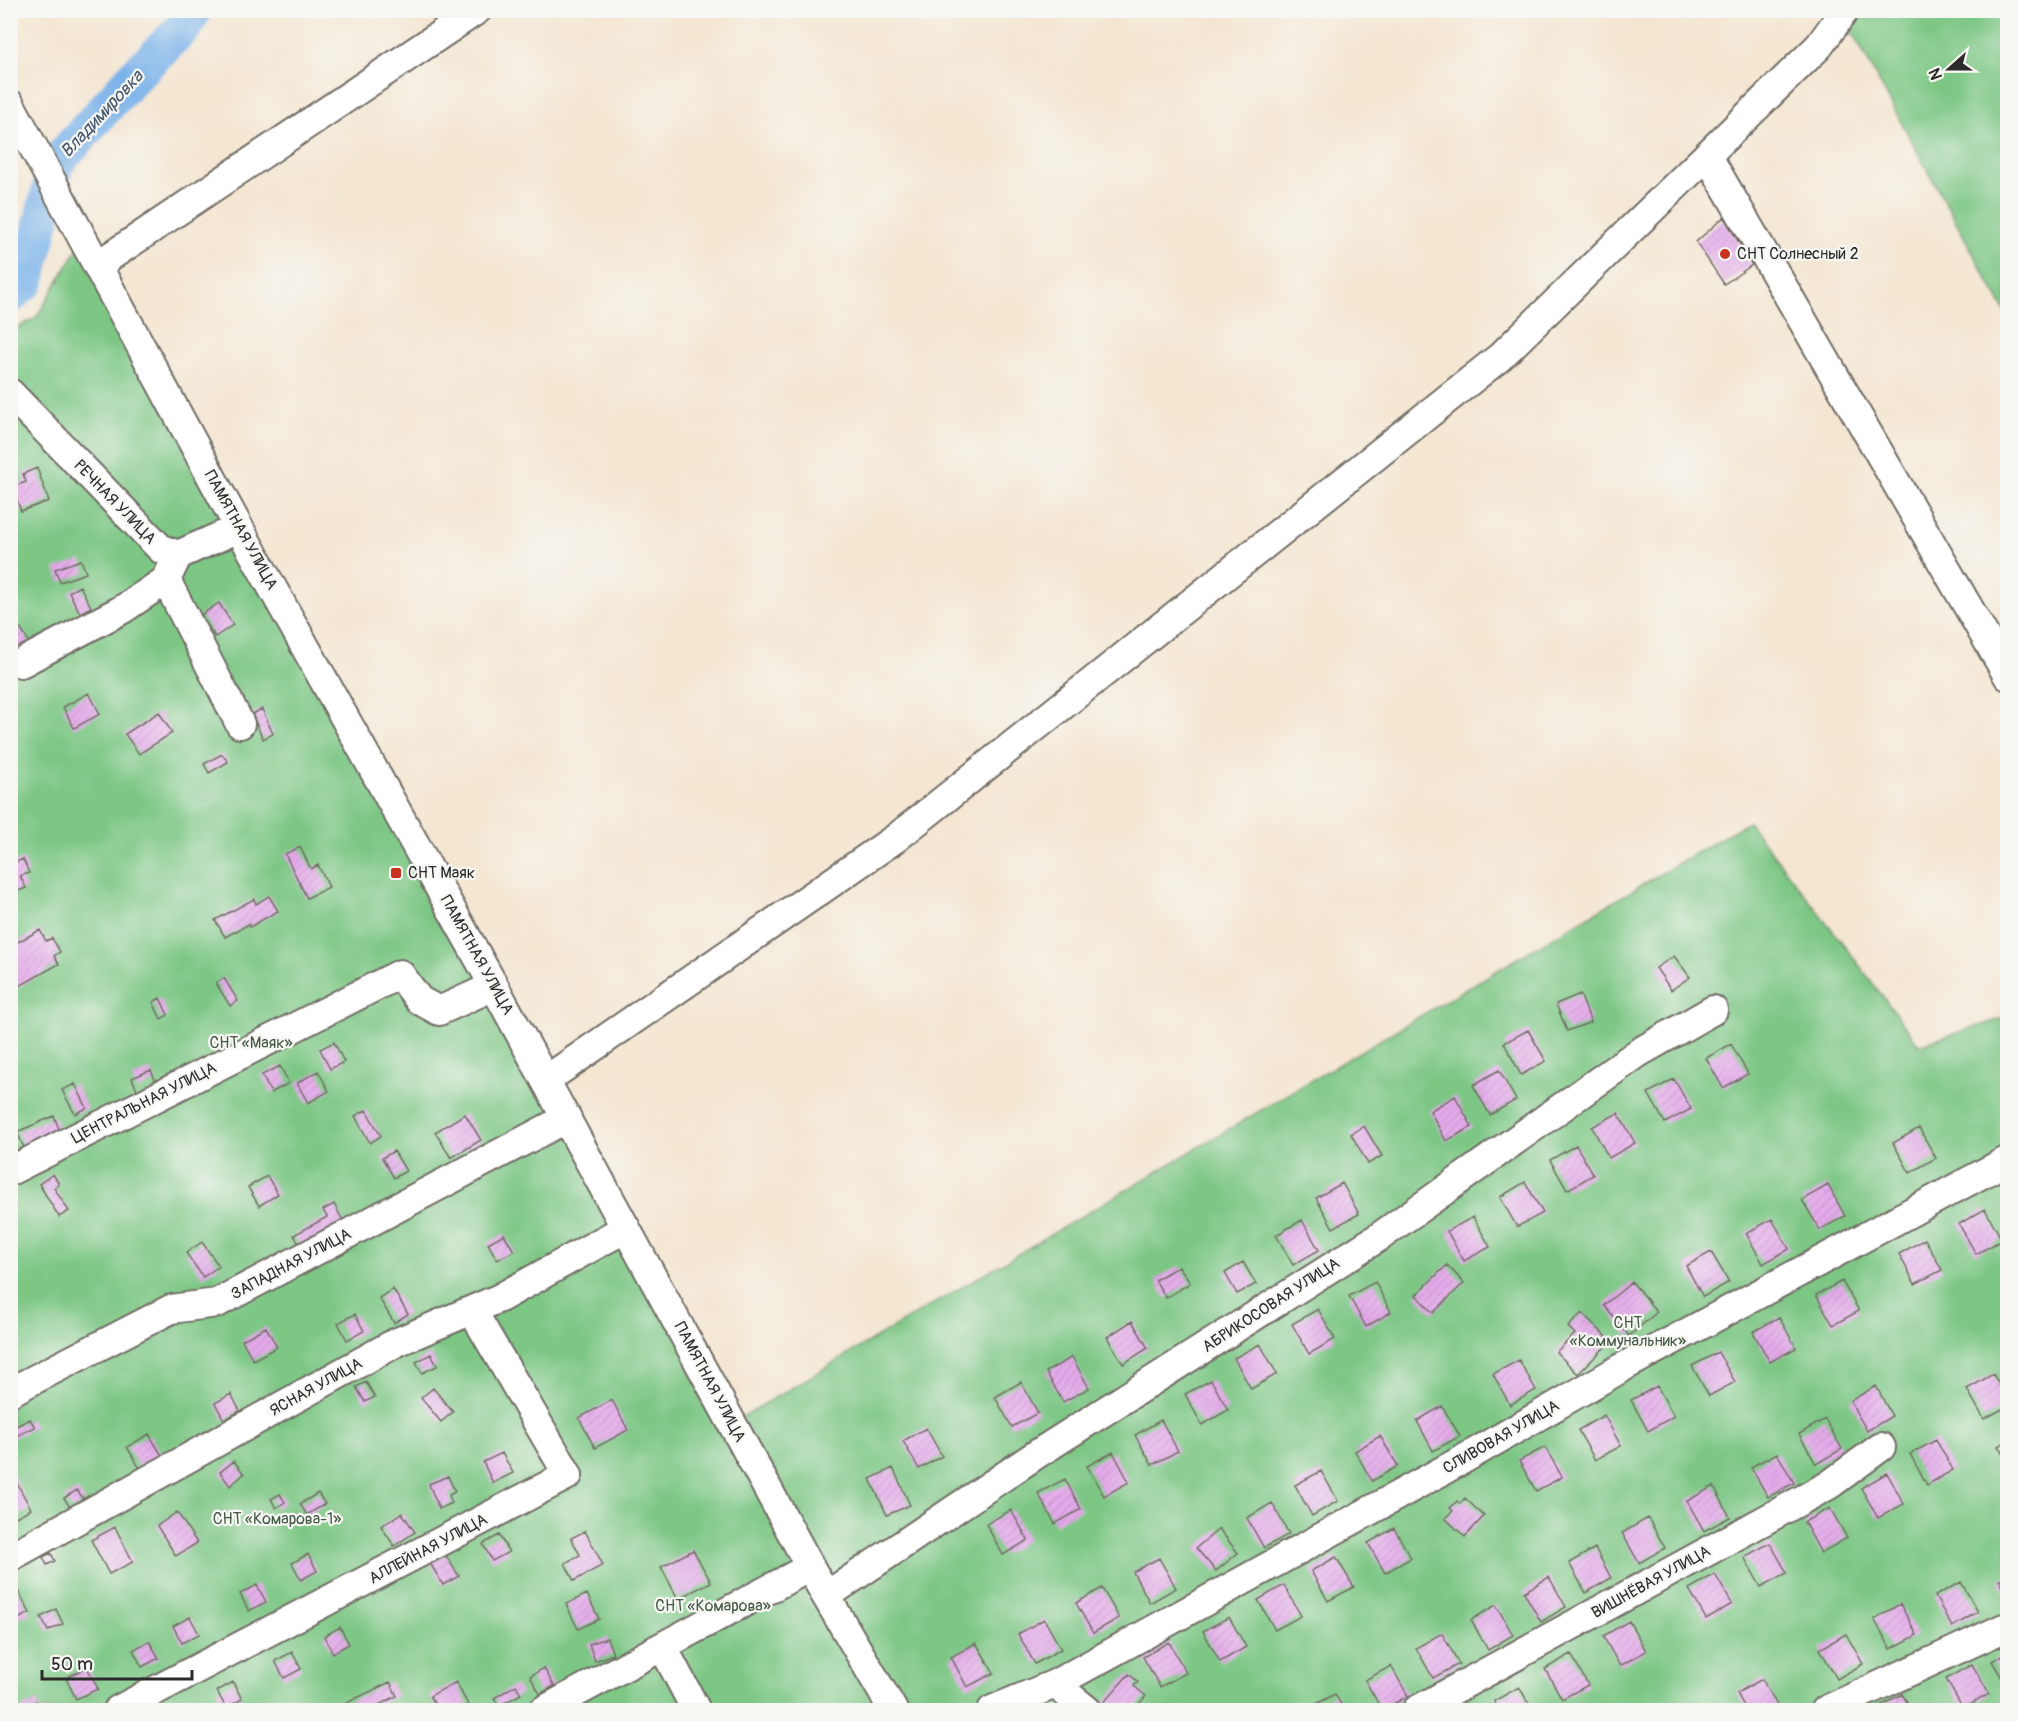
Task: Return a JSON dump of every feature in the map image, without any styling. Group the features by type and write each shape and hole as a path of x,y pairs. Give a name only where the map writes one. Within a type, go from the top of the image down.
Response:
{"street":[{"path":"99,264 477,10"},
{"path":"546,1080 897,838 1500,357 1819,46 1845,10"},
{"name":"ПАМЯТНАЯ УЛИЦА","path":"10,104 99,264 239,528 495,986 825,1596 893,1710"},
{"path":"1707,155 2007,676"},
{"name":"РЕЧНАЯ УЛИЦА","path":"10,393 161,549 178,555"},
{"path":"21,663 123,609 166,580 178,555 239,528"},
{"path":"166,580 240,724"},
{"name":"ЦЕНТРАЛЬНАЯ УЛИЦА","path":"10,1171 400,974 419,1000 439,1011 495,986"},
{"name":"АБРИКОСОВАЯ УЛИЦА","path":"825,1596 1037,1454 1378,1237 1638,1053 1713,1010"},
{"name":"ЗАПАДНАЯ УЛИЦА","path":"10,1392 171,1309 217,1303 567,1118"},
{"name":"СЛИВОВАЯ УЛИЦА","path":"993,1710 1055,1684 1462,1460 1625,1366 2007,1160"},
{"name":"ЯСНАЯ УЛИЦА","path":"10,1557 395,1343 500,1298 626,1228"},
{"name":"АЛЛЕЙНАЯ УЛИЦА","path":"118,1710 568,1476 472,1310"},
{"name":"ВИШНЁВАЯ УЛИЦА","path":"1417,1710 1829,1485 1881,1447"},
{"path":"544,1710 810,1567"},
{"path":"1826,1710 2004,1628"},
{"path":"663,1647 696,1710"},
{"path":"1055,1684 1087,1710"}],"green space":[{"path":"1873,11 2007,11 2007,315 1848,25"},
{"path":"84,238 732,1423 1748,822 1919,1045 2007,1017 2007,1710 11,1710 11,331 36,318"}],"building":[{"name":"СНТ Солнесный 2","path":"1724,217 1752,265 1724,284 1696,242"},
{"path":"37,468 49,501 21,511 12,487 26,482 23,474"},
{"path":"81,560 86,573 60,582 55,569"},
{"path":"80,586 91,607 80,613 69,592"},
{"path":"219,603 233,625 215,637 201,615"},
{"path":"20,628 31,645 20,653 10,639 10,634"},
{"path":"89,693 100,714 74,728 63,707"},
{"path":"262,709 273,734 263,739 252,714"},
{"path":"159,712 172,733 139,754 125,734"},
{"path":"222,754 228,762 209,773 204,764"},
{"path":"300,847 311,869 318,865 329,887 307,898 285,854"},
{"path":"23,859 29,873 20,876 26,888 10,894 10,865"},
{"path":"269,896 278,911 250,927 249,924 225,937 215,920 254,899 256,904"},
{"path":"40,930 46,941 52,938 60,952 54,956 59,964 16,988 10,978 10,946"},
{"path":"1674,956 1690,977 1671,990 1656,968"},
{"path":"224,978 238,1001 230,1006 216,983"},
{"path":"1580,994 1591,1022 1567,1031 1556,1004"},
{"path":"160,998 168,1015 161,1019 153,1002"},
{"path":"1528,1030 1546,1061 1521,1075 1504,1043"},
{"path":"334,1042 344,1062 330,1069 320,1049"},
{"path":"1731,1044 1748,1074 1723,1088 1706,1058"},
{"path":"280,1066 289,1083 271,1093 262,1075"},
{"path":"151,1070 156,1082 137,1090 132,1078"},
{"path":"1499,1070 1516,1100 1490,1115 1473,1085"},
{"path":"318,1071 329,1091 308,1103 297,1083"},
{"path":"1674,1079 1691,1109 1665,1123 1648,1093"},
{"path":"75,1084 87,1108 75,1114 62,1090"},
{"path":"1455,1096 1472,1127 1446,1141 1430,1111"},
{"path":"366,1110 381,1136 370,1143 355,1116"},
{"path":"1618,1113 1635,1143 1609,1158 1592,1127"},
{"path":"465,1114 481,1140 451,1158 435,1132"},
{"path":"54,1116 61,1134 25,1150 17,1132"},
{"path":"1364,1126 1382,1156 1368,1164 1351,1134"},
{"path":"1919,1128 1936,1158 1910,1173 1893,1143"},
{"path":"1576,1145 1593,1175 1567,1190 1550,1160"},
{"path":"394,1151 406,1171 394,1178 382,1158"},
{"path":"53,1174 59,1184 54,1188 69,1211 59,1217 39,1184"},
{"path":"267,1176 278,1194 259,1206 248,1187"},
{"path":"1525,1182 1543,1213 1517,1227 1500,1197"},
{"path":"1342,1183 1359,1214 1333,1228 1316,1198"},
{"path":"1828,1185 1845,1216 1820,1230 1802,1200"},
{"path":"334,1204 347,1228 303,1251 294,1235 327,1217 323,1210"},
{"path":"1985,1209 2002,1240 1976,1254 1959,1224"},
{"path":"1473,1217 1490,1247 1464,1261 1447,1231"},
{"path":"1772,1219 1789,1249 1763,1264 1746,1233"},
{"path":"1302,1220 1319,1250 1293,1265 1276,1235"},
{"path":"504,1234 514,1251 497,1260 488,1243"},
{"path":"1925,1239 1942,1270 1915,1284 1899,1254"},
{"path":"202,1242 219,1266 203,1277 186,1253"},
{"path":"1711,1252 1729,1282 1703,1297 1686,1266"},
{"path":"1243,1262 1256,1284 1237,1294 1225,1273"},
{"path":"1447,1265 1464,1283 1433,1313 1416,1295"},
{"path":"1179,1266 1190,1283 1166,1298 1155,1280"},
{"path":"1842,1281 1859,1311 1833,1325 1816,1295"},
{"path":"1375,1282 1391,1312 1366,1327 1349,1296"},
{"path":"1632,1282 1657,1312 1629,1336 1604,1305"},
{"path":"393,1289 408,1314 394,1323 379,1298"},
{"path":"1318,1309 1335,1339 1309,1354 1292,1324"},
{"path":"1582,1313 1611,1341 1578,1374 1556,1352 1575,1334 1568,1327"},
{"path":"355,1314 364,1331 347,1340 338,1323"},
{"path":"1779,1317 1796,1348 1770,1362 1753,1332"},
{"path":"1132,1321 1148,1348 1123,1364 1107,1337"},
{"path":"266,1327 277,1347 253,1360 242,1340"},
{"path":"1260,1344 1277,1374 1251,1389 1234,1358"},
{"path":"1718,1352 1735,1382 1709,1396 1692,1366"},
{"path":"431,1354 437,1366 422,1373 416,1362"},
{"path":"1072,1357 1089,1388 1063,1402 1046,1372"},
{"path":"1519,1360 1536,1390 1510,1405 1493,1374"},
{"path":"1993,1374 2008,1400 2008,1406 1984,1419 1967,1389"},
{"path":"1211,1380 1228,1410 1202,1425 1185,1394"},
{"path":"366,1382 375,1397 365,1402 356,1387"},
{"path":"1021,1382 1038,1413 1012,1427 995,1397"},
{"path":"1657,1386 1674,1416 1648,1431 1631,1400"},
{"path":"1876,1386 1892,1416 1867,1431 1850,1401"},
{"path":"433,1388 453,1412 441,1422 421,1398"},
{"path":"231,1394 240,1411 224,1420 215,1403"},
{"path":"612,1400 628,1430 595,1448 579,1418"},
{"path":"1442,1406 1460,1436 1433,1451 1417,1421"},
{"path":"1604,1415 1621,1446 1595,1460 1578,1430"},
{"path":"30,1419 35,1427 11,1439 10,1429"},
{"path":"1825,1419 1842,1449 1816,1464 1799,1434"},
{"path":"1161,1420 1178,1451 1152,1465 1135,1435"},
{"path":"926,1428 942,1456 919,1469 903,1441"},
{"path":"149,1434 164,1459 142,1472 127,1447"},
{"path":"1380,1436 1398,1466 1372,1481 1355,1451"},
{"path":"1936,1440 1953,1470 1927,1485 1910,1454"},
{"path":"2008,1440 2008,1463 1998,1446"},
{"path":"1545,1447 1562,1477 1536,1491 1519,1461"},
{"path":"1113,1452 1129,1482 1104,1496 1087,1466"},
{"path":"502,1453 513,1473 493,1483 483,1462"},
{"path":"1777,1453 1794,1483 1768,1497 1751,1467"},
{"path":"234,1461 244,1474 230,1486 220,1472"},
{"path":"893,1468 910,1505 887,1515 870,1479"},
{"path":"1321,1471 1338,1501 1312,1516 1295,1485"},
{"path":"1887,1473 1904,1504 1878,1518 1861,1488"},
{"path":"13,1476 31,1509 10,1520 10,1477"},
{"path":"448,1476 455,1492 449,1495 452,1503 439,1509 429,1484"},
{"path":"1065,1479 1081,1509 1055,1524 1038,1493"},
{"path":"1714,1486 1730,1517 1704,1531 1687,1501"},
{"path":"77,1490 85,1501 72,1510 64,1498"},
{"path":"318,1493 325,1504 307,1515 300,1504"},
{"path":"280,1494 285,1502 276,1508 271,1499"},
{"path":"1465,1498 1484,1516 1465,1537 1445,1518 1453,1511 1450,1508 1457,1501 1460,1504"},
{"path":"1272,1503 1289,1534 1264,1548 1247,1518"},
{"path":"1830,1508 1847,1538 1821,1553 1804,1522"},
{"path":"1011,1510 1028,1540 1003,1555 986,1524"},
{"path":"177,1512 197,1543 176,1556 157,1526"},
{"path":"402,1513 415,1532 394,1546 381,1526"},
{"path":"1648,1518 1665,1548 1639,1563 1622,1533"},
{"path":"115,1527 133,1562 109,1574 91,1540"},
{"path":"1394,1528 1411,1558 1385,1573 1368,1543"},
{"path":"1219,1529 1238,1553 1216,1571 1196,1548"},
{"path":"585,1531 603,1565 574,1581 565,1563 580,1555 571,1538"},
{"path":"499,1535 509,1552 492,1561 483,1544"},
{"path":"1770,1543 1787,1573 1761,1587 1744,1557"},
{"path":"1595,1548 1611,1578 1586,1593 1569,1563"},
{"path":"693,1550 711,1582 678,1599 661,1567"},
{"path":"51,1553 55,1561 47,1565 43,1557"},
{"path":"308,1554 317,1571 301,1580 292,1563"},
{"path":"445,1554 459,1576 443,1585 430,1563"},
{"path":"1336,1557 1354,1587 1328,1601 1311,1571"},
{"path":"1159,1558 1176,1588 1150,1603 1133,1572"},
{"path":"1715,1574 1732,1604 1706,1619 1689,1589"},
{"path":"2008,1575 2008,1595 1999,1580"},
{"path":"1549,1577 1566,1607 1541,1622 1524,1592"},
{"path":"1961,1582 1978,1612 1952,1627 1935,1596"},
{"path":"15,1585 30,1613 10,1623 10,1587"},
{"path":"257,1585 266,1602 249,1611 240,1594"},
{"path":"1284,1585 1301,1616 1275,1630 1258,1600"},
{"path":"1102,1588 1119,1618 1093,1633 1076,1603"},
{"path":"587,1594 599,1619 578,1629 566,1604"},
{"path":"1900,1604 1917,1635 1891,1649 1874,1619"},
{"path":"1496,1605 1513,1635 1488,1650 1471,1620"},
{"path":"56,1609 63,1624 48,1631 41,1617"},
{"path":"190,1617 199,1634 182,1643 173,1626"},
{"path":"1229,1617 1246,1647 1220,1662 1203,1631"},
{"path":"1044,1619 1061,1649 1035,1664 1018,1634"},
{"path":"1629,1621 1646,1651 1620,1666 1603,1636"},
{"path":"340,1627 349,1644 333,1653 324,1636"},
{"path":"1442,1633 1459,1664 1433,1678 1416,1648"},
{"path":"1846,1634 1863,1664 1837,1679 1820,1649"},
{"path":"607,1638 613,1654 595,1661 589,1644"},
{"path":"149,1641 159,1658 142,1667 133,1650"},
{"path":"1169,1642 1186,1673 1160,1687 1143,1657"},
{"path":"976,1643 994,1673 967,1687 951,1657"},
{"path":"292,1652 301,1669 284,1678 275,1661"},
{"path":"2008,1652 2008,1688 1992,1661"},
{"path":"1571,1654 1588,1685 1562,1699 1545,1669"},
{"path":"1972,1664 1989,1694 1963,1709 1946,1679"},
{"path":"1391,1666 1408,1696 1382,1710 1365,1680"},
{"path":"87,1667 98,1689 76,1699 66,1678"},
{"path":"544,1668 554,1686 540,1694 530,1676"},
{"path":"1129,1674 1138,1682 1134,1686 1146,1696 1133,1710 1097,1710"},
{"path":"1762,1679 1779,1709 1746,1710 1737,1693"},
{"path":"233,1682 242,1699 226,1708 217,1691"},
{"path":"390,1682 397,1696 369,1710 342,1710 340,1706"},
{"path":"456,1682 468,1705 457,1710 438,1710 430,1696"},
{"path":"516,1685 521,1694 499,1706 494,1698"},
{"path":"1519,1687 1533,1710 1499,1710 1494,1701"},
{"path":"1335,1694 1344,1710 1310,1710 1309,1708"},
{"path":"1902,1694 1912,1710 1878,1710 1876,1708"},
{"path":"36,1701 41,1710 18,1710"}],"waterway":[{"name":"Владимировка","path":"10,296 27,281 56,163 135,75 185,26 194,10"}],"place":[{"name":"СНТ Солнесный 2","path":"1725,254"},
{"name":"СНТ Маяк","path":"396,873"}],"park label":[{"name":"СНТ «Маяк»","path":"251,1043"},
{"name":"СНТ «Коммунальник»","path":"1628,1332"},
{"name":"СНТ «Комарова-1»","path":"277,1519"},
{"name":"СНТ «Комарова»","path":"713,1606"}]}
